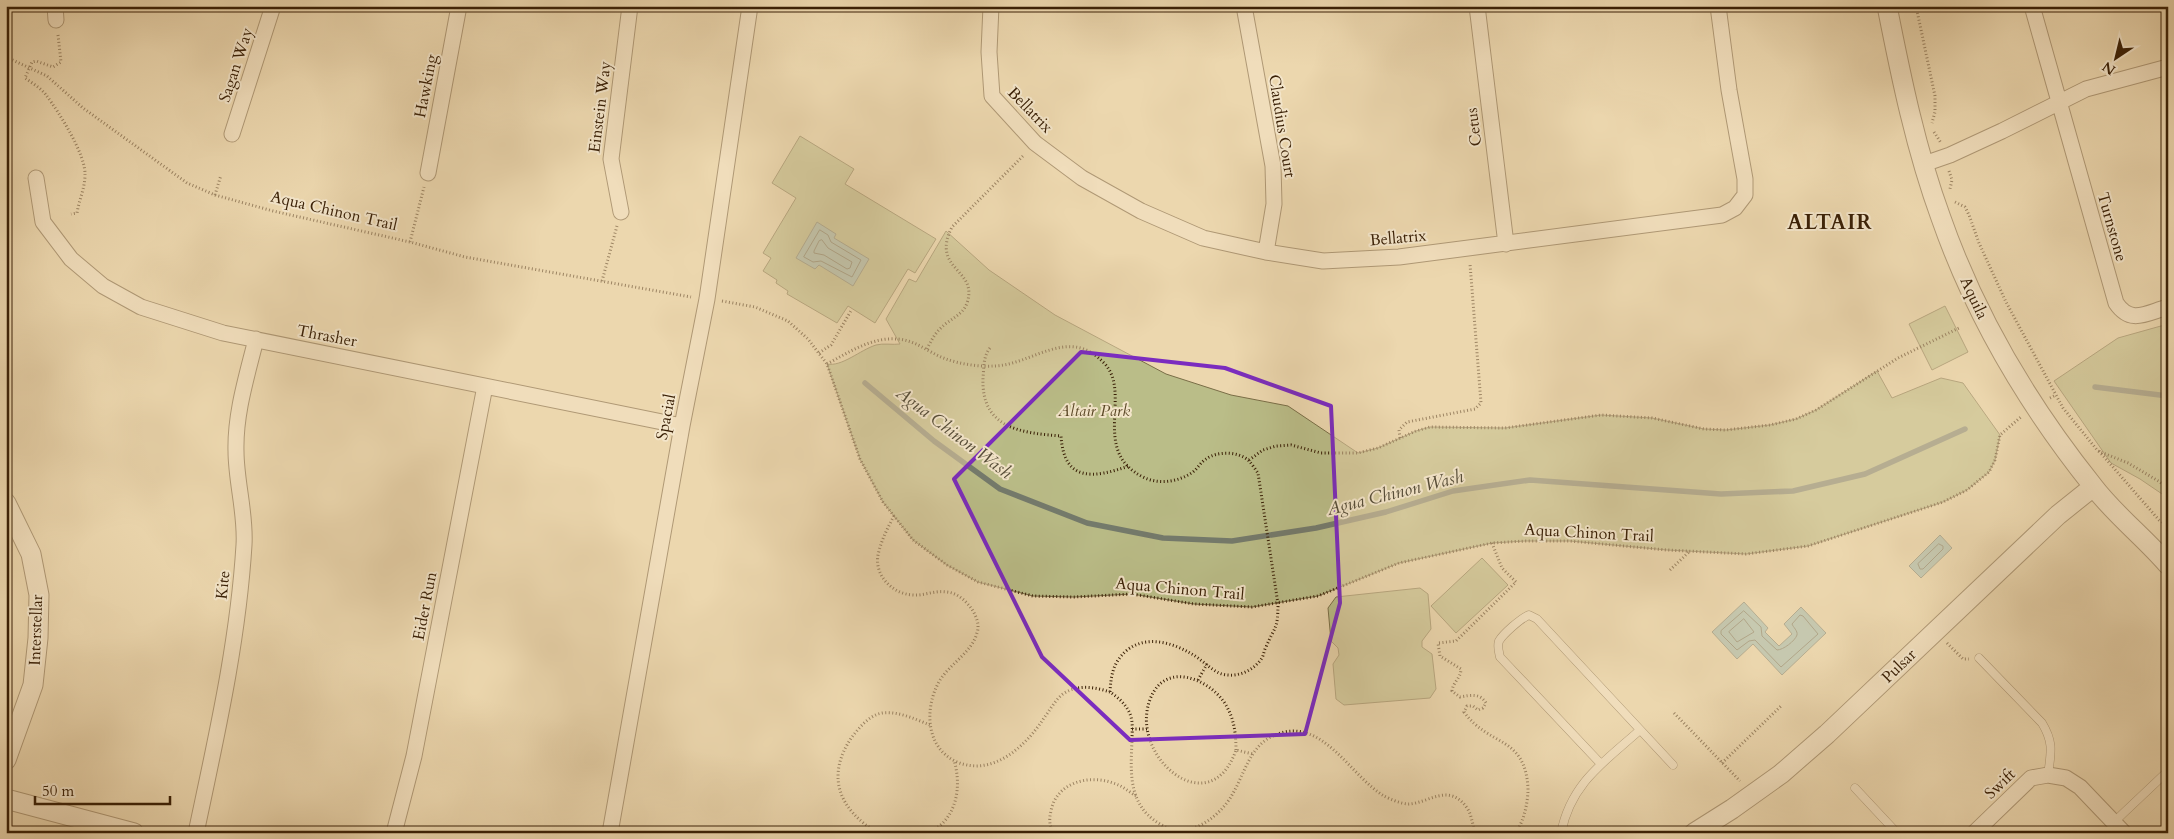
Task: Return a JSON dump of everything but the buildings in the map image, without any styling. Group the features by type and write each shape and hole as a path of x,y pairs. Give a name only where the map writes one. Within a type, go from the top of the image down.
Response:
{"street":[{"name":"Sagan Way","path":"232,134 273,6"},
{"name":"Hawking","path":"428,173 459,6"},
{"name":"Einstein Way","path":"621,212 611,159 630,6"},
{"name":"Spacial","path":"610,833 682,426 707,299 750,6"},
{"name":"Bellatrix","path":"991,6 989,52 992,96 1035,143 1082,178 1141,211 1203,238 1266,252 1323,261 1399,257 1469,249 1722,215 1735,208 1745,195 1745,179 1729,90 1718,6"},
{"name":"Claudius Court","path":"1244,6 1273,166 1274,204 1266,252"},
{"name":"Cetus","path":"1477,6 1506,244"},
{"name":"Aquila","path":"1887,6 1924,164 1940,218 1964,276 1998,346 2050,430 2093,487 2124,520 2159,547 2168,565"},
{"path":"2032,6 2059,103"},
{"path":"1924,164 1945,157 2002,131 2086,89 2168,67"},
{"name":"Turnstone","path":"2059,103 2116,304 2123,313 2133,317 2168,307"},
{"name":"Thrasher","path":"36,178 43,222 71,259 104,286 141,307 223,332 682,426"},
{"name":"Kite","path":"196,833 228,683 240,593 244,542 236,450 240,404 256,339"},
{"name":"Eider Run","path":"394,833 414,756 485,386"},
{"name":"Pulsar","path":"1707,830 1780,774 1828,734 2058,515 2093,487"},
{"name":"Interstellar","path":"6,502 31,554 38,594 38,638 33,685 6,760"},
{"path":"2048,775 2066,778 2080,787 2119,827"},
{"name":"Swift","path":"1974,833 2031,778 2048,775"},
{"path":"6,799 134,833"}],"lane":[{"path":"1602,764 1500,657 1498,650 1500,640 1522,618 1529,615 1537,619 1673,766"},
{"path":"1979,658 2042,723 2049,735 2052,746 2048,775"},
{"path":"1561,833 1565,812 1587,777 1640,730"},
{"path":"2119,827 2168,771"},
{"path":"1856,788 1897,833"}],"path":[{"path":"1916,6 1935,96 1935,112 1932,122 1952,180 1950,191 1954,201 1965,207 1979,243 2012,315 2063,408 2154,514 2168,526"},
{"path":"56,13 61,62 53,67 36,61 32,62 28,67 25,78 46,95 80,150 84,160 86,174 84,187 77,213 71,214"},
{"name":"Aqua Chinon Trail","path":"6,57 47,76 83,108 187,183 215,195 273,211 410,242 465,257 695,298"},
{"path":"927,349 935,334 967,305 969,296 968,285 964,276 950,262 947,255 945,245 952,227 1035,143"},
{"path":"410,242 428,173"},
{"path":"215,195 221,175"},
{"path":"602,281 621,212"},
{"path":"1400,438 1399,430 1407,422 1475,410 1481,402 1469,249"},
{"name":"Aqua Chinon Trail","path":"718,300 755,307 788,321 808,339 827,364 860,459 883,502 913,540 947,565 978,582 1033,596 1074,597 1132,594 1194,604 1252,608 1318,596 1399,563 1492,543 1570,541 1746,554 1808,546 1943,502 1967,490 1989,472 1995,460 2000,435 2025,414"},
{"path":"819,353 831,345 852,309"},
{"path":"1248,460 1263,450 1276,446 1291,445 1321,453 1358,453 1378,448 1430,427 1505,428 1601,415 1652,418 1704,429 1726,430 1770,425 1796,419 1816,410 1891,362 1959,328"},
{"path":"827,364 861,346 880,340 897,339 914,343 946,359 963,364 984,365 1011,364 1063,346 1074,346 1095,356 1104,363 1114,382 1116,394 1114,408 1116,442 1119,454 1129,466 1143,477 1155,482 1166,482 1182,478 1194,471 1207,458 1218,454 1240,455 1248,460 1258,473 1278,604 1278,624 1262,658 1253,668 1242,674 1229,675 1218,672 1190,652 1166,642 1144,641 1132,646 1119,657 1113,668 1110,692"},
{"path":"990,348 984,359 984,394 993,413 1002,423 1026,433 1061,436 1064,458 1069,465 1083,473 1107,474 1129,466"},
{"path":"2048,399 2056,395"},
{"path":"2098,450 2128,464 2160,482 2168,489"},
{"path":"894,516 878,552 880,573 886,582 894,590 911,595 938,591 949,592 959,596 967,603 978,622 975,640 948,669 935,690 930,725 938,746 954,760 967,764 988,765 1002,759 1018,749 1063,694 1074,689 1086,687 1110,692 1119,698 1127,708 1131,717 1132,781 1136,797 1152,819 1173,830 1194,828 1206,822 1225,805 1232,795 1253,754 1274,735 1286,731 1297,731 1310,735 1335,751 1383,795 1396,801 1408,804 1431,796 1454,797 1461,801 1468,810 1476,833"},
{"path":"1492,543 1502,568 1516,582 1456,641 1438,643 1440,656 1461,669 1461,675 1452,685 1452,691 1460,697 1475,695 1482,698 1486,703 1483,708 1478,710 1473,706 1467,706 1464,712 1468,718 1487,734 1514,750 1524,762 1528,794 1526,810 1516,833"},
{"path":"1670,570 1690,551"},
{"path":"1936,631 1963,659 1979,658"},
{"path":"1198,680 1206,664"},
{"path":"1181,676 1198,680 1215,691 1225,703 1235,727 1236,750 1232,763 1224,773 1207,782 1200,784 1190,782 1167,769 1153,749 1147,729 1147,709 1152,696 1160,684 1169,678 1181,676"},
{"path":"1722,763 1781,706"},
{"path":"1674,713 1752,794"},
{"path":"878,833 856,817 846,805 840,790 839,760 845,747 867,721 878,714 901,714 930,725"},
{"path":"1132,729 1147,729"},
{"path":"1236,750 1253,754"},
{"path":"929,833 943,822 956,802 958,776 954,760"},
{"path":"1054,833 1049,820 1053,800 1070,784 1083,781 1112,782 1125,788 1136,797"}],"highlighted area":[{"path":"1081,352 1225,368 1331,406 1340,603 1305,734 1130,740 1042,657 954,479"}],"green space":[{"path":"800,136 854,169 845,184 936,239 915,273 908,269 875,323 848,306 837,323 787,294 788,291 776,283 777,280 763,271 771,258 763,253 796,198 772,183"},
{"name":"Altair Park","path":"946,231 989,270 1055,315 1166,374 1231,395 1288,406 1358,453 1378,448 1416,431 1430,427 1505,428 1601,415 1652,418 1704,429 1726,430 1770,425 1796,419 1816,410 1877,371 1892,398 1941,378 1963,383 2000,435 1995,460 1989,472 1967,490 1943,502 1808,546 1746,554 1667,550 1570,541 1492,543 1399,563 1318,596 1252,607 1194,604 1132,594 1074,597 1033,596 978,582 947,565 913,540 883,502 860,459 827,364 845,361 876,345 900,344 886,319 909,279 916,282"},
{"path":"1945,306 1968,352 1932,370 1909,324"},
{"path":"2168,324 2168,498 2140,479 2111,463 2054,381 2118,338"},
{"path":"1482,558 1508,585 1456,633 1431,606"},
{"path":"1420,588 1428,594 1431,629 1422,641 1422,647 1432,654 1436,689 1430,698 1344,705 1336,699 1333,664 1339,655 1338,648 1331,641 1328,608 1336,597"}],"water":[{"path":"817,222 836,234 834,238 869,259 853,286 819,265 815,269 796,258"},
{"path":"1940,535 1952,548 1921,578 1909,566"},
{"path":"1744,602 1768,628 1765,632 1779,646 1792,634 1784,624 1801,607 1826,633 1782,675 1753,644 1737,659 1712,632"}],"waterway":[{"name":"Agua Chinon Wash","path":"865,383 934,441 1000,489 1087,523 1163,538 1232,541 1316,528 1386,512 1453,491 1530,480 1721,494 1793,491 1865,474 1965,429"},
{"name":"Agua Chinon Wash","path":"2095,387 2168,396"}],"district":[{"name":"ALTAIR","path":"1830,222"}]}
